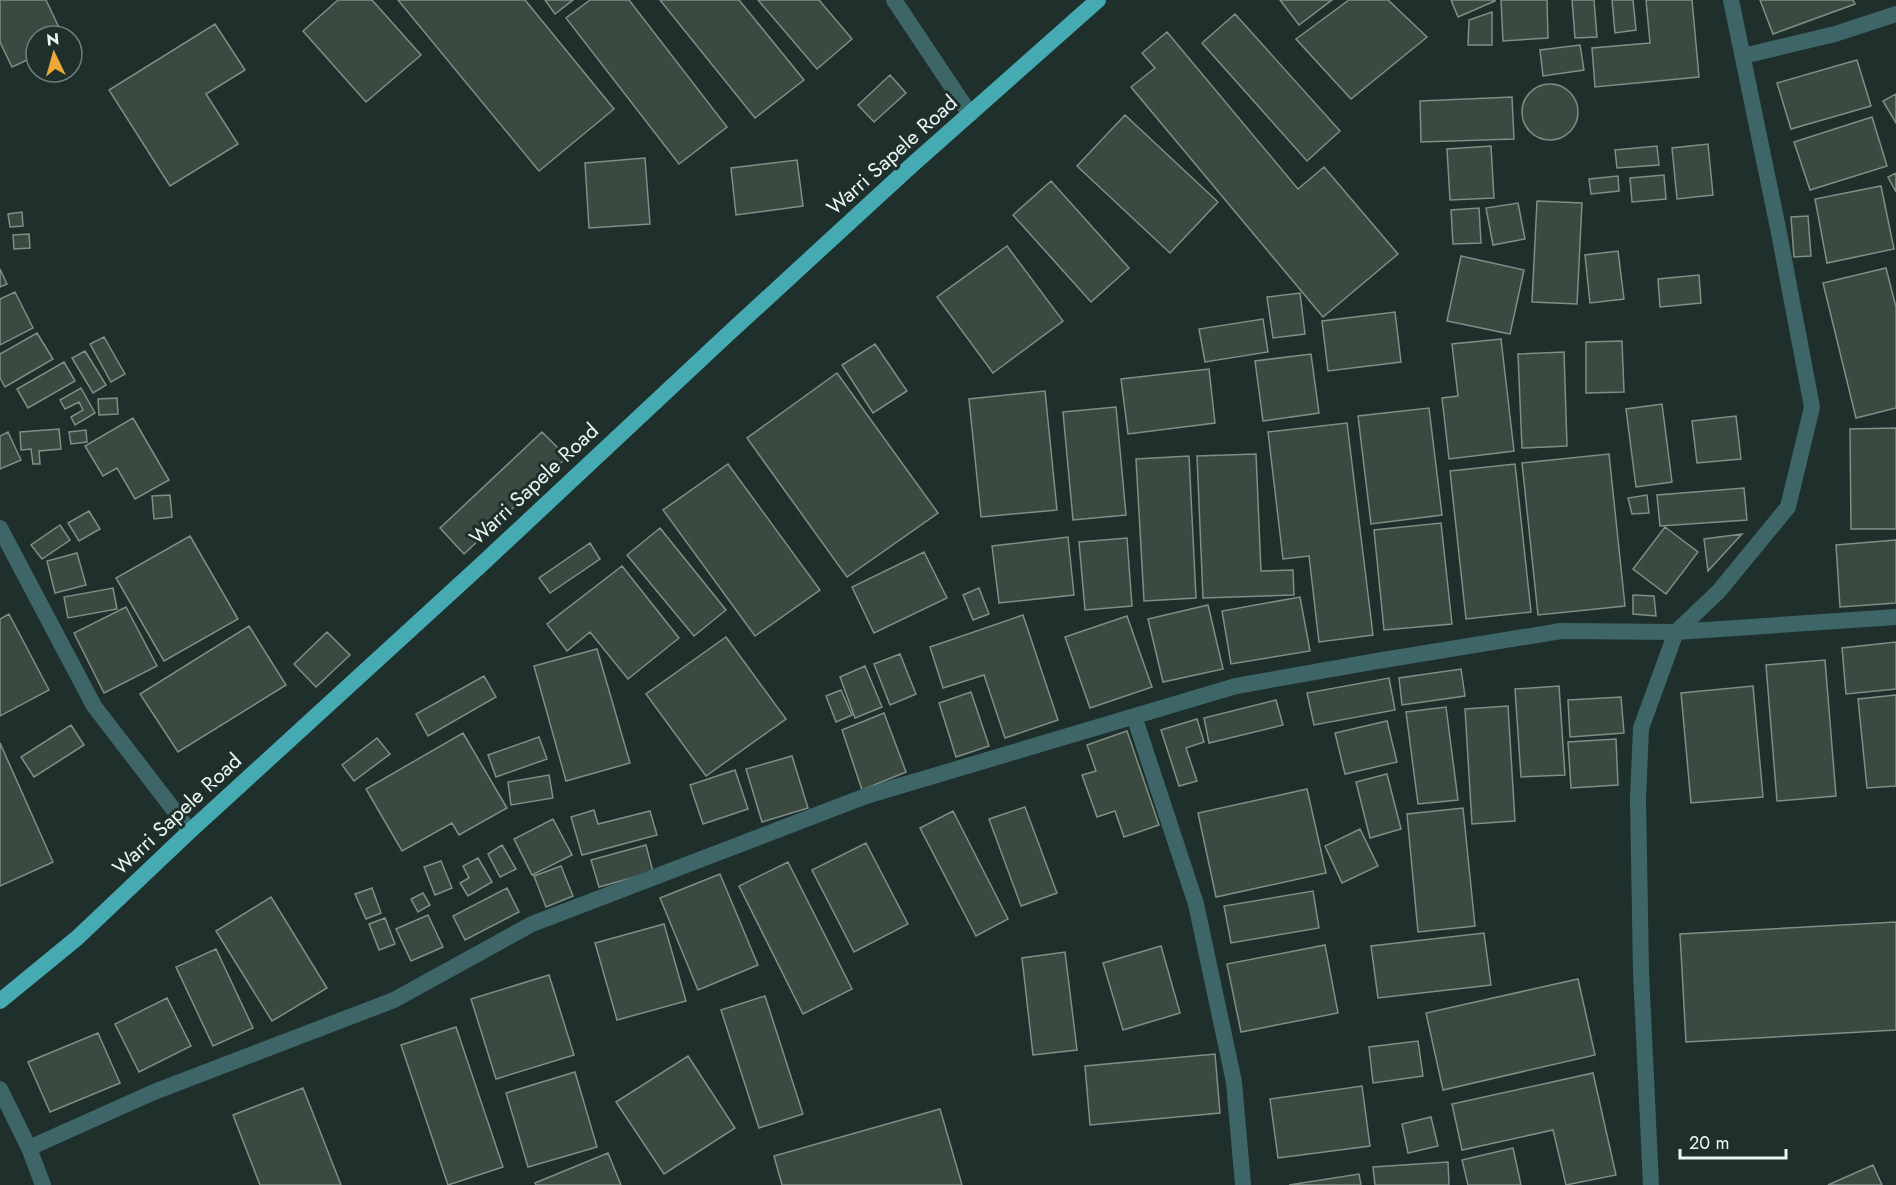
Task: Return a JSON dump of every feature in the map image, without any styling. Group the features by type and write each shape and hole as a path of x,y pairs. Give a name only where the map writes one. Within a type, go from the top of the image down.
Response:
{"highway":[{"name":"Warri Sapele Road","path":"0,1001 77,938 728,333 1098,0"}],"street":[{"path":"894,0 970,114"},
{"path":"1651,1185 1641,972 1638,799 1641,728 1676,632 1719,591 1788,507 1812,407 1731,0"},
{"path":"1743,56 1835,34 1896,14"},
{"path":"0,528 94,706 190,831"},
{"path":"29,1148 154,1092 394,999 532,924 866,796 1236,686 1561,631 1676,632 1896,616"},
{"path":"1134,716 1196,904 1234,1082 1243,1185"},
{"path":"0,1089 29,1148 43,1185"}],"building":[{"path":"0,0 46,0 57,24 24,24 24,62 12,67 0,42"},
{"path":"338,0 372,0 421,55 366,102 303,31"},
{"path":"398,0 525,0 614,109 539,171"},
{"path":"545,0 573,0 555,14"},
{"path":"590,0 629,0 727,127 679,164 566,18"},
{"path":"660,0 739,0 804,80 755,118"},
{"path":"758,0 819,0 852,39 817,69"},
{"path":"1280,0 1332,0 1299,25"},
{"path":"1349,0 1388,0 1427,37 1351,99 1296,39"},
{"path":"1451,0 1495,0 1495,1 1458,17"},
{"path":"1501,0 1547,0 1548,38 1503,41"},
{"path":"1572,0 1594,0 1597,37 1575,38"},
{"path":"1612,0 1633,0 1636,30 1615,33"},
{"path":"1646,0 1692,0 1699,77 1595,87 1592,48 1650,43"},
{"path":"1760,0 1853,0 1855,4 1773,34"},
{"path":"1492,12 1492,45 1468,45 1469,20"},
{"path":"1235,14 1340,131 1307,161 1202,43"},
{"path":"215,24 245,70 206,94 238,144 170,186 109,90"},
{"path":"1167,32 1298,189 1324,167 1398,254 1323,317 1131,87 1155,68 1142,53"},
{"path":"1580,45 1584,70 1543,76 1540,50"},
{"path":"1857,60 1871,106 1791,129 1777,83"},
{"path":"890,75 906,93 874,122 858,105"},
{"path":"1550,84 1565,89 1573,97 1578,112 1573,127 1565,135 1550,140 1535,135 1527,127 1522,112 1527,97 1535,89"},
{"path":"1896,94 1896,123 1883,101"},
{"path":"1512,97 1514,139 1421,142 1420,101"},
{"path":"1125,115 1218,202 1170,253 1077,166"},
{"path":"1872,117 1887,166 1810,190 1794,142"},
{"path":"1708,144 1713,195 1677,199 1672,148"},
{"path":"1491,146 1494,198 1450,200 1447,149"},
{"path":"1657,146 1659,165 1617,168 1615,150"},
{"path":"645,158 650,224 589,228 585,163"},
{"path":"797,160 803,206 736,215 731,168"},
{"path":"1896,173 1896,192 1888,177"},
{"path":"1664,175 1666,199 1632,202 1630,178"},
{"path":"1618,176 1619,191 1591,194 1589,179"},
{"path":"1051,181 1129,268 1091,302 1013,215"},
{"path":"1881,186 1894,249 1827,263 1815,199"},
{"path":"1537,201 1582,203 1577,304 1532,302"},
{"path":"1518,203 1525,239 1493,245 1486,208"},
{"path":"1479,208 1481,243 1453,244 1451,210"},
{"path":"22,212 23,226 10,227 8,214"},
{"path":"1808,216 1811,256 1794,257 1791,217"},
{"path":"29,234 30,248 14,249 13,235"},
{"path":"1007,246 1063,321 993,373 937,297"},
{"path":"1618,251 1624,299 1590,303 1585,255"},
{"path":"1461,256 1524,270 1510,334 1447,321"},
{"path":"1886,268 1896,307 1896,408 1856,418 1823,283"},
{"path":"0,269 7,284 0,287"},
{"path":"1699,275 1701,303 1660,307 1658,279"},
{"path":"15,292 33,328 0,345 0,299"},
{"path":"1300,293 1305,334 1273,338 1267,297"},
{"path":"1395,312 1401,362 1328,371 1322,321"},
{"path":"1263,319 1268,352 1205,362 1199,329"},
{"path":"37,333 53,359 5,387 0,378 0,354"},
{"path":"104,337 125,374 111,382 90,344"},
{"path":"1501,339 1514,451 1449,459 1442,398 1458,396 1452,344"},
{"path":"1622,341 1624,392 1586,393 1586,342"},
{"path":"875,344 907,391 873,413 842,365"},
{"path":"85,351 106,385 93,393 72,358"},
{"path":"1564,352 1567,446 1522,448 1518,354"},
{"path":"1311,354 1319,413 1263,421 1255,361"},
{"path":"64,362 75,381 28,408 17,389"},
{"path":"1209,369 1215,423 1128,434 1121,379"},
{"path":"837,373 938,513 847,577 747,438"},
{"path":"81,388 95,413 75,425 71,417 83,410 79,402 65,409 60,400"},
{"path":"1045,391 1057,510 981,517 969,399"},
{"path":"117,398 118,414 99,415 98,399"},
{"path":"1662,404 1672,482 1636,487 1626,409"},
{"path":"1116,407 1126,515 1073,520 1063,412"},
{"path":"1429,408 1442,515 1371,524 1358,416"},
{"path":"1736,416 1741,459 1697,463 1692,421"},
{"path":"133,418 169,480 135,499 117,468 103,476 85,446"},
{"path":"1347,423 1373,635 1319,642 1309,556 1283,559 1268,432"},
{"path":"1896,428 1896,529 1851,529 1850,429"},
{"path":"59,429 61,449 39,451 40,464 33,464 31,449 21,450 20,432"},
{"path":"86,430 87,442 71,444 69,432"},
{"path":"8,432 21,460 0,469 0,436"},
{"path":"542,432 567,457 464,554 440,528"},
{"path":"1256,454 1261,571 1293,570 1294,595 1203,598 1197,456"},
{"path":"1609,454 1625,606 1538,615 1522,463"},
{"path":"1189,456 1196,598 1144,601 1136,459"},
{"path":"728,464 820,590 755,636 663,510"},
{"path":"1515,464 1531,612 1466,619 1450,471"},
{"path":"1744,488 1747,520 1660,526 1657,495"},
{"path":"170,495 172,517 154,519 152,496"},
{"path":"1647,495 1649,513 1632,514 1628,498"},
{"path":"89,511 100,529 79,541 68,523"},
{"path":"1441,523 1452,624 1384,630 1374,530"},
{"path":"60,525 70,540 42,559 31,545"},
{"path":"1665,527 1698,552 1666,594 1633,569"},
{"path":"660,528 726,610 694,636 627,555"},
{"path":"1742,534 1708,571 1704,539"},
{"path":"190,536 238,619 164,661 116,578"},
{"path":"1068,537 1074,595 999,603 992,546"},
{"path":"1127,538 1132,606 1085,610 1079,542"},
{"path":"1896,540 1896,603 1840,607 1836,545"},
{"path":"590,543 600,559 550,593 539,578"},
{"path":"924,552 947,598 874,633 852,587"},
{"path":"77,553 86,585 55,593 47,561"},
{"path":"622,566 679,638 628,679 590,632 567,651 547,624"},
{"path":"113,588 117,609 68,618 64,597"},
{"path":"979,588 989,614 973,620 963,595"},
{"path":"1633,595 1654,596 1656,616 1633,614"},
{"path":"1300,597 1310,651 1231,664 1222,611"},
{"path":"1208,605 1223,669 1163,682 1148,619"},
{"path":"126,607 157,666 104,693 74,633"},
{"path":"9,614 49,690 0,716 0,619"},
{"path":"1023,615 1058,720 1005,738 984,675 943,688 930,647"},
{"path":"1127,616 1152,687 1090,708 1065,637"},
{"path":"249,626 286,685 178,752 140,694"},
{"path":"327,632 350,655 316,687 294,664"},
{"path":"726,637 786,719 706,776 646,694"},
{"path":"1896,642 1896,689 1846,694 1842,648"},
{"path":"597,649 630,763 566,781 534,666"},
{"path":"900,654 916,694 890,705 874,664"},
{"path":"1825,660 1836,796 1777,801 1766,665"},
{"path":"865,666 882,707 855,718 840,677"},
{"path":"1461,669 1465,696 1402,705 1399,678"},
{"path":"484,676 496,697 428,736 416,714"},
{"path":"1389,678 1395,710 1314,725 1307,693"},
{"path":"1559,686 1565,775 1521,777 1515,689"},
{"path":"1753,686 1763,797 1691,803 1681,693"},
{"path":"841,690 852,715 836,722 826,696"},
{"path":"971,692 989,746 956,757 939,703"},
{"path":"1896,695 1896,786 1867,788 1858,699"},
{"path":"1621,697 1624,733 1570,737 1568,700"},
{"path":"1276,700 1283,725 1209,743 1204,718"},
{"path":"1508,706 1515,821 1472,824 1465,709"},
{"path":"1446,707 1458,800 1418,804 1406,712"},
{"path":"884,713 906,772 862,790 842,730"},
{"path":"1197,719 1204,742 1186,748 1197,781 1179,786 1161,730"},
{"path":"1387,721 1397,762 1345,774 1335,733"},
{"path":"71,725 84,745 34,777 21,757"},
{"path":"1127,731 1159,825 1124,837 1115,811 1097,817 1082,775 1096,771 1087,745"},
{"path":"463,733 507,808 459,835 452,823 402,851 366,789"},
{"path":"539,737 547,759 496,777 488,755"},
{"path":"377,738 390,754 354,781 342,765"},
{"path":"1616,739 1618,785 1571,788 1568,742"},
{"path":"0,743 53,862 0,886"},
{"path":"792,756 808,808 762,822 746,769"},
{"path":"735,770 748,809 703,824 690,785"},
{"path":"1387,774 1401,829 1370,838 1356,782"},
{"path":"549,775 553,798 511,805 508,782"},
{"path":"1307,789 1326,873 1216,897 1198,813"},
{"path":"1025,807 1057,893 1021,906 989,819"},
{"path":"1463,808 1475,926 1418,932 1407,814"},
{"path":"594,810 598,824 650,811 657,835 582,855 571,817"},
{"path":"953,811 1008,919 976,936 920,828"},
{"path":"553,819 572,855 532,875 514,839"},
{"path":"1360,829 1378,866 1342,883 1325,846"},
{"path":"866,843 908,924 854,952 812,870"},
{"path":"502,845 516,869 500,877 488,854"},
{"path":"646,845 653,872 599,887 591,860"},
{"path":"478,858 492,882 468,896 460,883 469,878 463,866"},
{"path":"441,861 452,888 435,895 424,867"},
{"path":"788,862 852,989 803,1014 739,886"},
{"path":"561,866 573,896 546,907 534,876"},
{"path":"720,874 758,965 698,990 660,898"},
{"path":"372,888 381,913 366,919 355,894"},
{"path":"507,888 519,912 465,940 453,916"},
{"path":"1313,891 1319,928 1231,943 1224,906"},
{"path":"423,893 430,905 418,912 411,899"},
{"path":"271,897 327,988 272,1021 216,931"},
{"path":"428,915 443,947 411,961 396,929"},
{"path":"385,918 395,944 379,950 369,924"},
{"path":"1896,922 1896,1030 1686,1042 1680,934"},
{"path":"664,924 686,1001 617,1020 595,943"},
{"path":"1484,933 1491,985 1378,998 1371,946"},
{"path":"1325,945 1338,1013 1241,1032 1227,964"},
{"path":"1161,946 1180,1013 1123,1030 1103,963"},
{"path":"216,949 253,1028 213,1046 176,967"},
{"path":"1065,952 1077,1050 1033,1055 1022,958"},
{"path":"549,975 574,1055 496,1079 471,999"},
{"path":"1578,979 1595,1055 1443,1090 1426,1013"},
{"path":"765,996 803,1114 759,1128 721,1010"},
{"path":"167,998 191,1046 139,1072 115,1024"},
{"path":"456,1027 503,1167 448,1185 401,1045"},
{"path":"98,1033 120,1083 50,1112 28,1062"},
{"path":"1418,1041 1423,1076 1373,1083 1369,1047"},
{"path":"1215,1054 1220,1113 1090,1125 1085,1066"},
{"path":"688,1056 735,1128 664,1174 616,1102"},
{"path":"575,1072 597,1147 528,1167 506,1093"},
{"path":"1593,1073 1616,1175 1566,1185 1553,1130 1462,1150 1452,1104"},
{"path":"1362,1086 1370,1146 1278,1158 1270,1099"},
{"path":"303,1088 341,1185 260,1185 233,1115"},
{"path":"940,1109 962,1185 782,1185 774,1156"},
{"path":"1431,1117 1438,1146 1408,1153 1402,1124"},
{"path":"1513,1148 1521,1185 1468,1185 1462,1160"},
{"path":"608,1153 621,1185 536,1185 535,1183"},
{"path":"1448,1162 1449,1185 1375,1185 1373,1167"},
{"path":"1873,1165 1882,1185 1828,1185"},
{"path":"1359,1174 1361,1185 1289,1185"}]}
